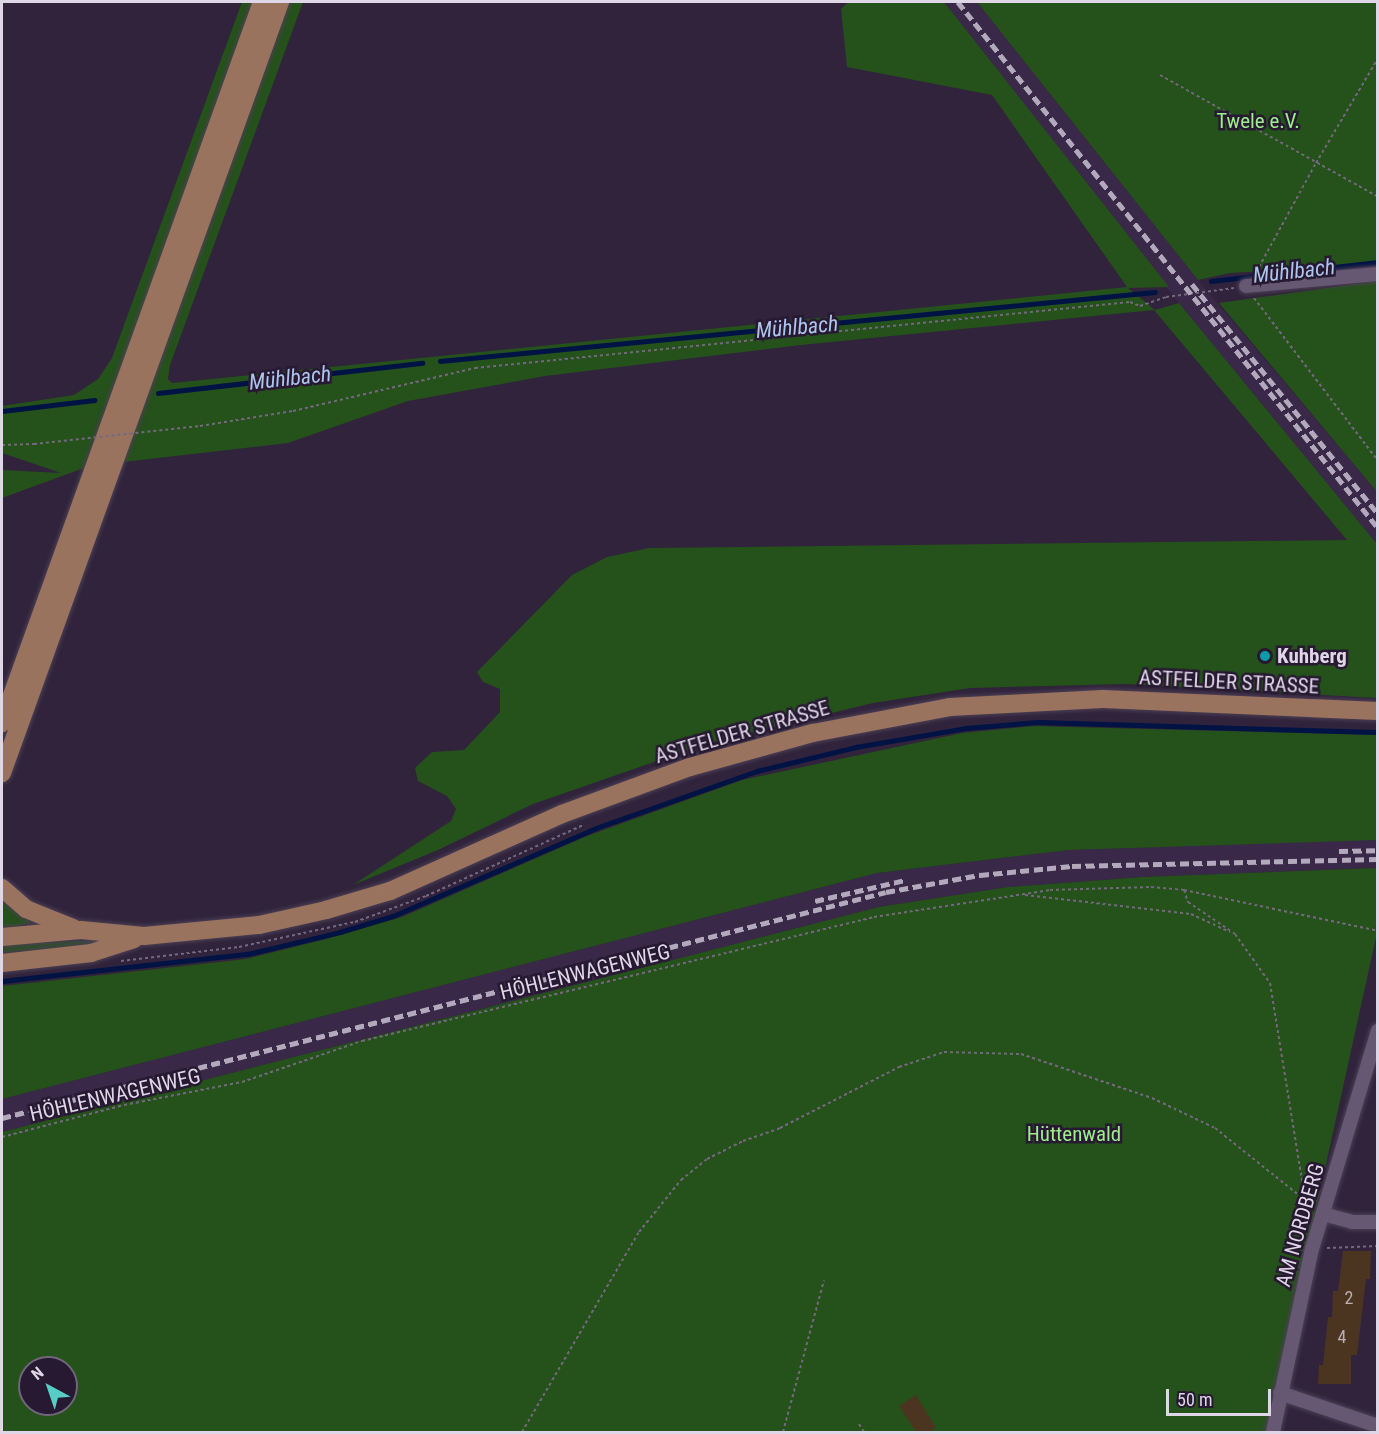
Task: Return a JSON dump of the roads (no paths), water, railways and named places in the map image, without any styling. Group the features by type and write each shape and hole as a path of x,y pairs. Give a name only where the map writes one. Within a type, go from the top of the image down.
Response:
{"main road":[{"path":"2,723 262,2"},
{"path":"2,773 280,2"},
{"name":"ASTFELDER STRASSE","path":"144,936 259,925 354,903 421,878 562,814 669,774 771,743 887,718 950,707 1050,700 1377,711"},
{"path":"2,888 36,914 81,930"},
{"path":"2,937 81,930 144,936"},
{"path":"2,963 91,953 144,936"}],"street":[{"path":"1246,286 1377,274"},
{"name":"AM NORDBERG","path":"1273,1432 1312,1249 1377,1031"},
{"path":"1323,1214 1352,1222 1377,1222"},
{"path":"1280,1393 1377,1426"}],"waterway":[{"name":"Mühlbach","path":"1211,281 1378,262"},
{"name":"Mühlbach","path":"440,361 1155,292"},
{"name":"Mühlbach","path":"158,393 422,363"},
{"name":"Mühlbach","path":"2,411 94,400"},
{"path":"2,981 248,954 340,932 393,916 596,828 757,771 856,747 966,728 1038,722 1378,732"}],"railway":[{"path":"958,2 1378,528"},
{"path":"1192,284 1378,514"},
{"path":"1339,851 1378,850"},
{"path":"2,1118 886,892 980,875 1072,866 1378,859"},
{"path":"815,901 905,880"}],"place":[{"name":"Kuhberg","path":"1265,656"}],"park label":[{"name":"Twele e.V.","path":"1258,121"},
{"name":"Hüttenwald","path":"1074,1134"}]}
